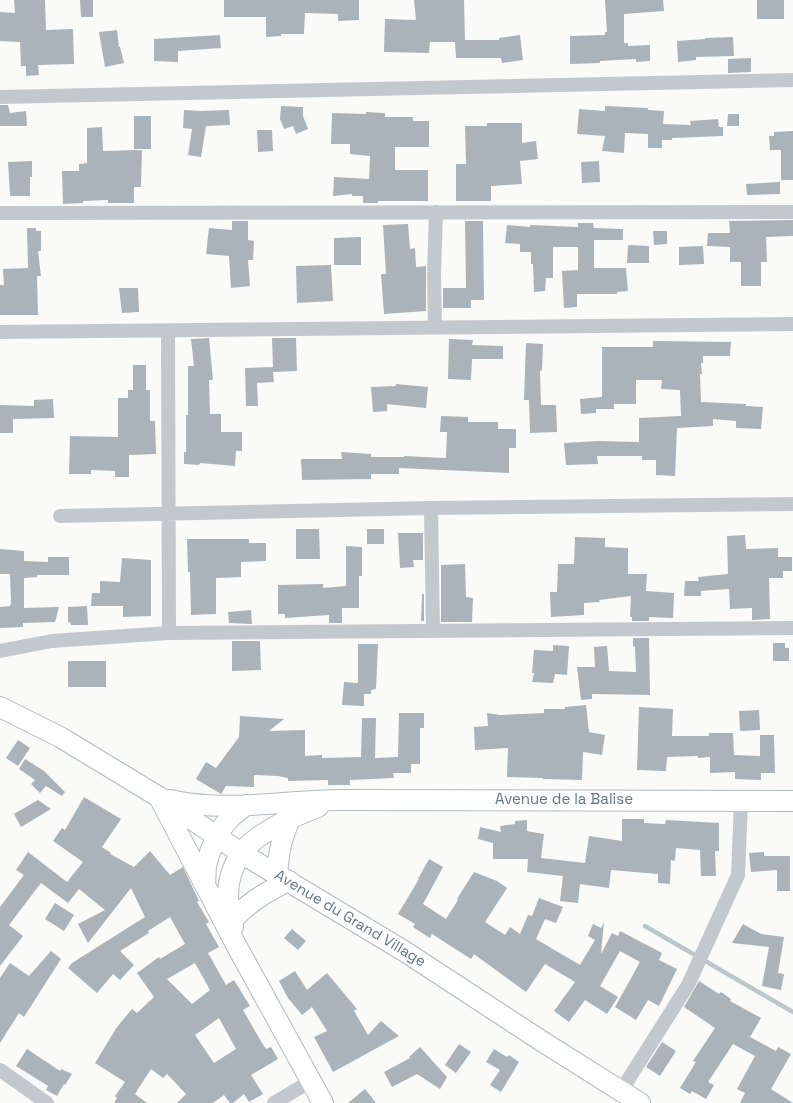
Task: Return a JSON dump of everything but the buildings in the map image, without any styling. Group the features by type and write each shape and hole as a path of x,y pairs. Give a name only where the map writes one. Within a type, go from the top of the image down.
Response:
{"street":[{"path":"0,97 793,80"},
{"path":"434,328 436,212"},
{"path":"0,213 793,212"},
{"path":"0,332 793,324"},
{"path":"168,330 169,633"},
{"path":"60,516 431,508 793,504"},
{"path":"431,508 434,631"},
{"path":"0,651 52,640 169,633 793,628"},
{"name":"Avenue du Grand Village","path":"0,707 60,737 159,797 241,853 404,951 640,1103"},
{"path":"159,797 235,943 323,1103"},
{"name":"Avenue de la Balise","path":"159,797 195,804 217,806 335,800 793,801"},
{"path":"235,943 228,894 235,865 241,853 256,839 291,817 335,800"},
{"path":"621,1091 688,985 738,875 741,801"},
{"path":"205,885 206,866 210,852 217,837 228,820 246,805"},
{"path":"232,921 242,909 275,888 283,878 278,852 291,817"},
{"path":"0,1070 47,1103"},
{"path":"274,1103 311,1081"}],"waterway":[{"path":"645,926 793,1012"}]}
